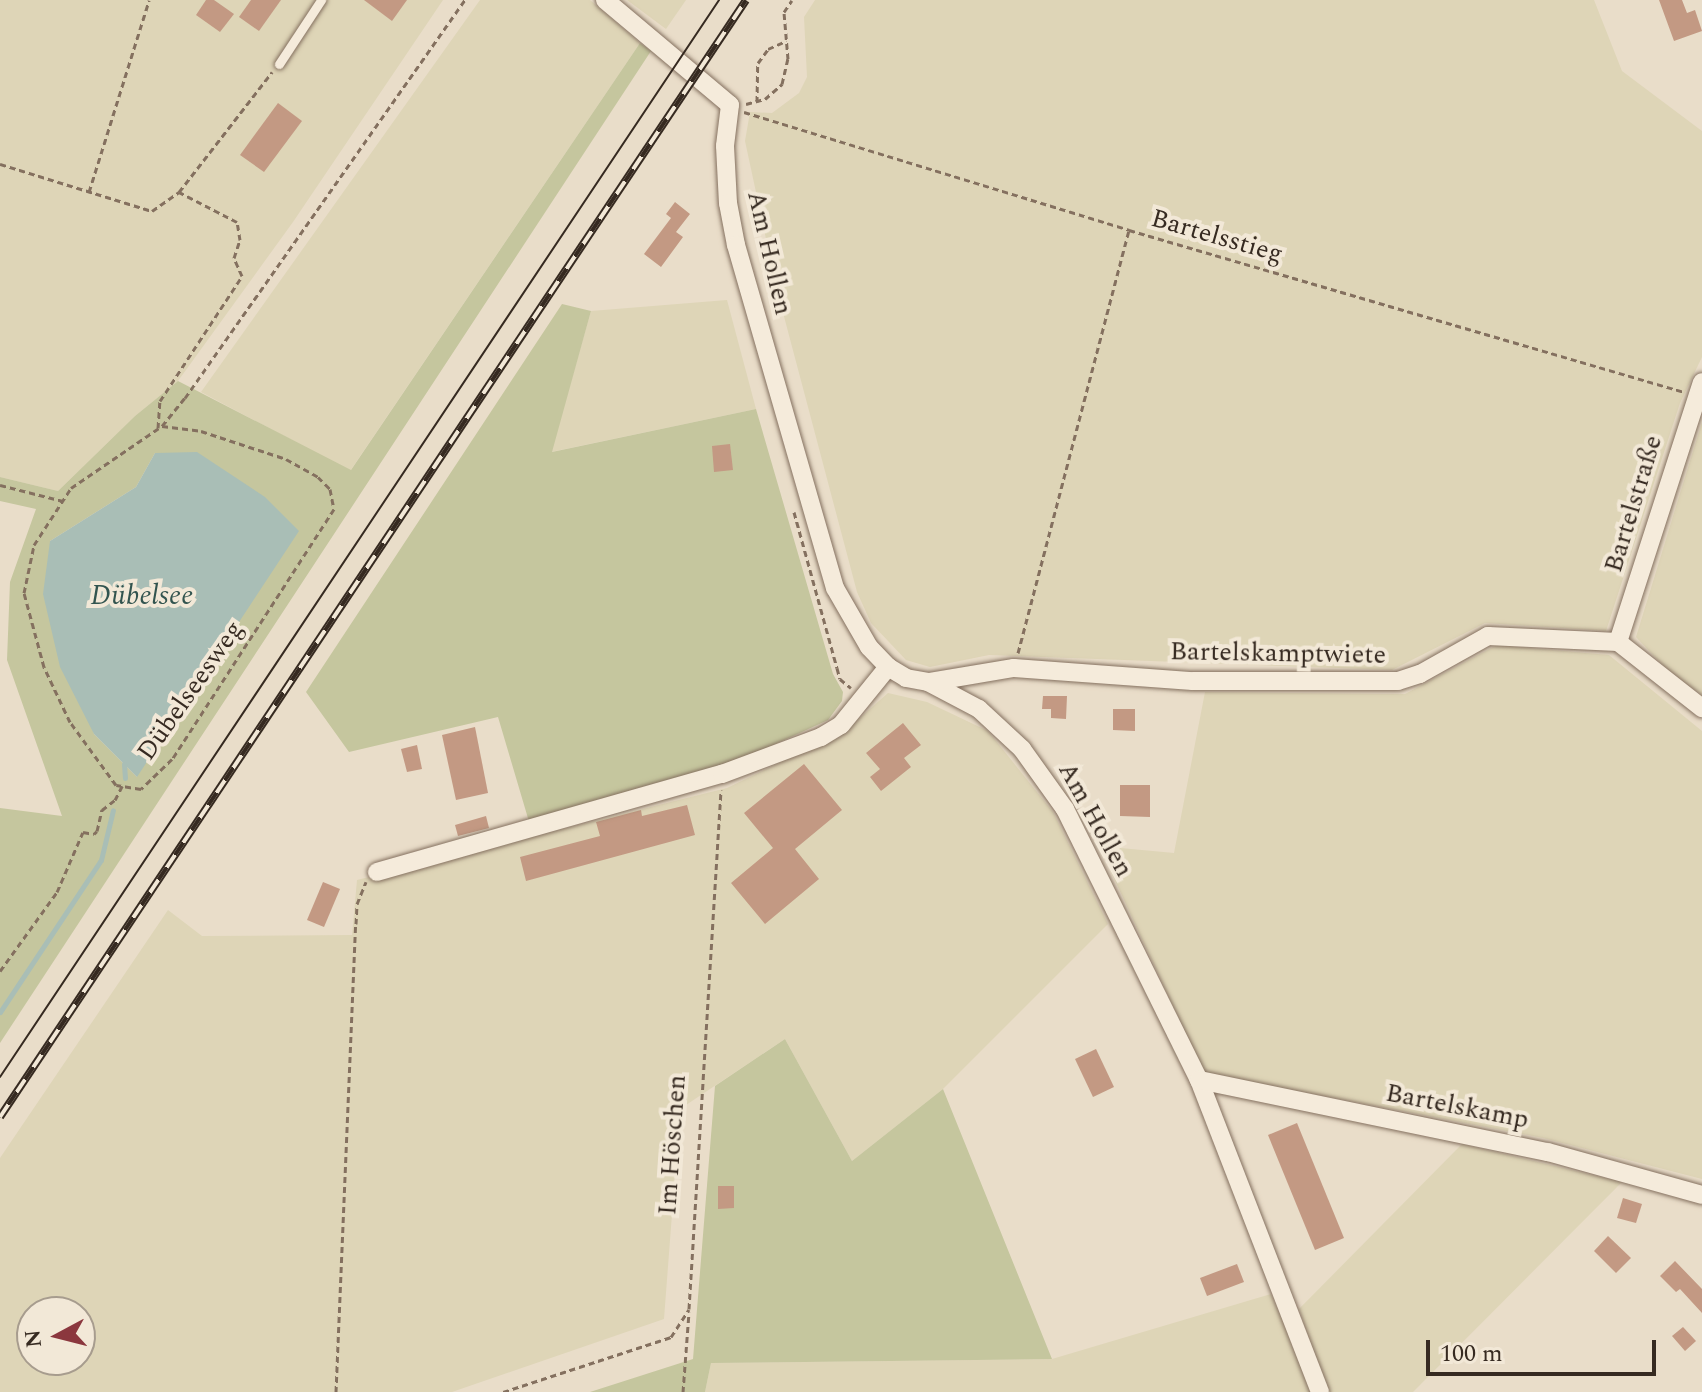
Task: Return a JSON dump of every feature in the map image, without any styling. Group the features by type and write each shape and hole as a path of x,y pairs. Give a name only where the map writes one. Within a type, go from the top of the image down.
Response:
{"street":[{"path":"605,0 730,105"},
{"name":"Am Hollen","path":"730,105 725,124 728,203 740,260 835,588 869,647 888,667 906,678 928,682 979,709 1022,749 1065,809 1199,1080 1320,1392"},
{"name":"Bartelstraße","path":"1618,642 1699,389"},
{"name":"Bartelskamptwiete","path":"928,682 1014,668 1193,681 1398,681 1420,674 1488,636 1618,642"},
{"path":"1618,642 1702,708"},
{"path":"377,872 722,774 821,737 841,725 888,667"},
{"name":"Bartelskamp","path":"1199,1080 1548,1152 1702,1195"}],"lane":[{"path":"279,64 321,0"}],"path":[{"path":"89,192 149,0"},
{"name":"Dübelseesweg","path":"160,428 201,431 286,459 318,477 330,489 334,509 172,759 141,789 116,785 70,722 44,667 24,593 34,545 71,488 160,428 465,0"},
{"path":"730,105 757,103 782,84 788,59 784,12 792,0"},
{"path":"757,103 758,63 768,49 786,41"},
{"path":"0,164 152,211 179,192 279,64"},
{"name":"Bartelsstieg","path":"730,105 762,120 1129,230 1699,389"},
{"path":"160,428 160,401 242,276 234,258 240,240 237,222 179,192"},
{"path":"1014,668 1129,230"},
{"path":"0,485 63,501"},
{"name":"Im Höschen","path":"683,1392 722,774"},
{"path":"0,971 57,892 83,832 94,834 102,810 115,800 122,786"},
{"path":"336,1392 357,904 367,879 377,872"},
{"path":"503,1392 671,1337 689,1309"}],"shaded area":[{"path":"0,0 443,0 293,222 178,381 135,416 58,491 0,477"},
{"path":"480,0 590,0 640,43 350,471 201,392"},
{"path":"627,0 686,0 666,29"},
{"path":"815,0 1594,0 1622,71 1702,131 1702,357 1680,403 1606,631 1485,623 1392,670 989,655 930,667 906,660 871,623 857,592 777,290 745,141 750,112 772,113 799,93 807,77 804,17"},
{"path":"727,300 756,409 551,452 591,311"},
{"path":"1702,422 1702,695 1668,671 1636,637"},
{"path":"1497,645 1609,655 1702,731 1702,1179 1543,1138 1204,1073 1099,846 1174,853 1205,692 1405,694"},
{"path":"888,693 927,702 988,731 1053,812 1108,924 943,1089 852,1161 785,1039 680,1109 664,1319 452,1392 0,1392 0,1158 168,910 202,936 352,935 357,880 727,788 845,731"},
{"path":"1462,1144 1622,1182 1413,1392 1327,1392 1299,1309"},
{"path":"1271,1294 1314,1392 705,1392 711,1363 1052,1359"}],"green space":[{"path":"640,43 651,51 0,1043 0,808 62,816 7,660 10,582 36,509 0,501 0,477 58,491 135,416 178,381 351,470","holes":["155,453 137,777 94,734 50,541 136,487"]},
{"path":"562,304 591,311 552,452 756,409 833,674 843,692 842,701 828,720 741,760 530,825 498,717 349,752 306,692"},
{"path":"785,1039 852,1161 943,1089 1052,1359 711,1363 705,1392 590,1392 693,1359 715,1086"}],"water":[{"name":"Dübelsee","path":"197,452 265,497 299,531 137,777 94,734 60,667 43,594 50,541 136,487 155,453"}],"building":[{"path":"206,0 214,0 234,14 220,32 196,15"},
{"path":"251,0 281,0 259,31 239,17"},
{"path":"364,0 407,0 392,21"},
{"path":"1659,0 1682,0 1687,13 1695,10 1702,31 1674,41"},
{"path":"278,103 302,121 264,172 240,155"},
{"path":"675,202 690,214 676,232 683,237 661,267 644,254 671,218 666,214"},
{"path":"730,444 733,470 714,472 712,446"},
{"path":"1043,696 1067,696 1066,719 1051,718 1051,709 1042,709"},
{"path":"1113,709 1135,709 1135,731 1113,730"},
{"path":"903,723 921,745 904,758 911,767 881,791 870,777 880,769 866,753"},
{"path":"475,727 488,793 456,800 442,735"},
{"path":"417,745 422,769 407,772 401,749"},
{"path":"804,764 842,810 795,849 819,879 765,924 731,883 773,848 744,813"},
{"path":"1120,785 1150,785 1150,817 1120,816"},
{"path":"687,805 695,835 526,881 520,857 600,836 596,822 641,810 642,816"},
{"path":"486,816 489,828 458,836 455,825"},
{"path":"323,882 340,889 324,927 307,920"},
{"path":"1096,1049 1114,1087 1093,1097 1075,1059"},
{"path":"1297,1123 1344,1238 1315,1250 1268,1135"},
{"path":"718,1186 734,1186 734,1208 718,1209"},
{"path":"1623,1198 1642,1204 1636,1223 1617,1218"},
{"path":"1608,1236 1631,1258 1616,1273 1594,1251"},
{"path":"1675,1261 1702,1289 1702,1313 1680,1289 1676,1292 1660,1276"},
{"path":"1237,1264 1244,1282 1207,1296 1200,1278"},
{"path":"1683,1327 1696,1341 1685,1351 1672,1336"}],"waterway":[{"path":"124,764 125,778"},
{"path":"0,1012 101,860 113,810"}],"tram line":[{"path":"0,1077 719,0"}],"railway":[{"path":"0,1117 746,0"}]}
